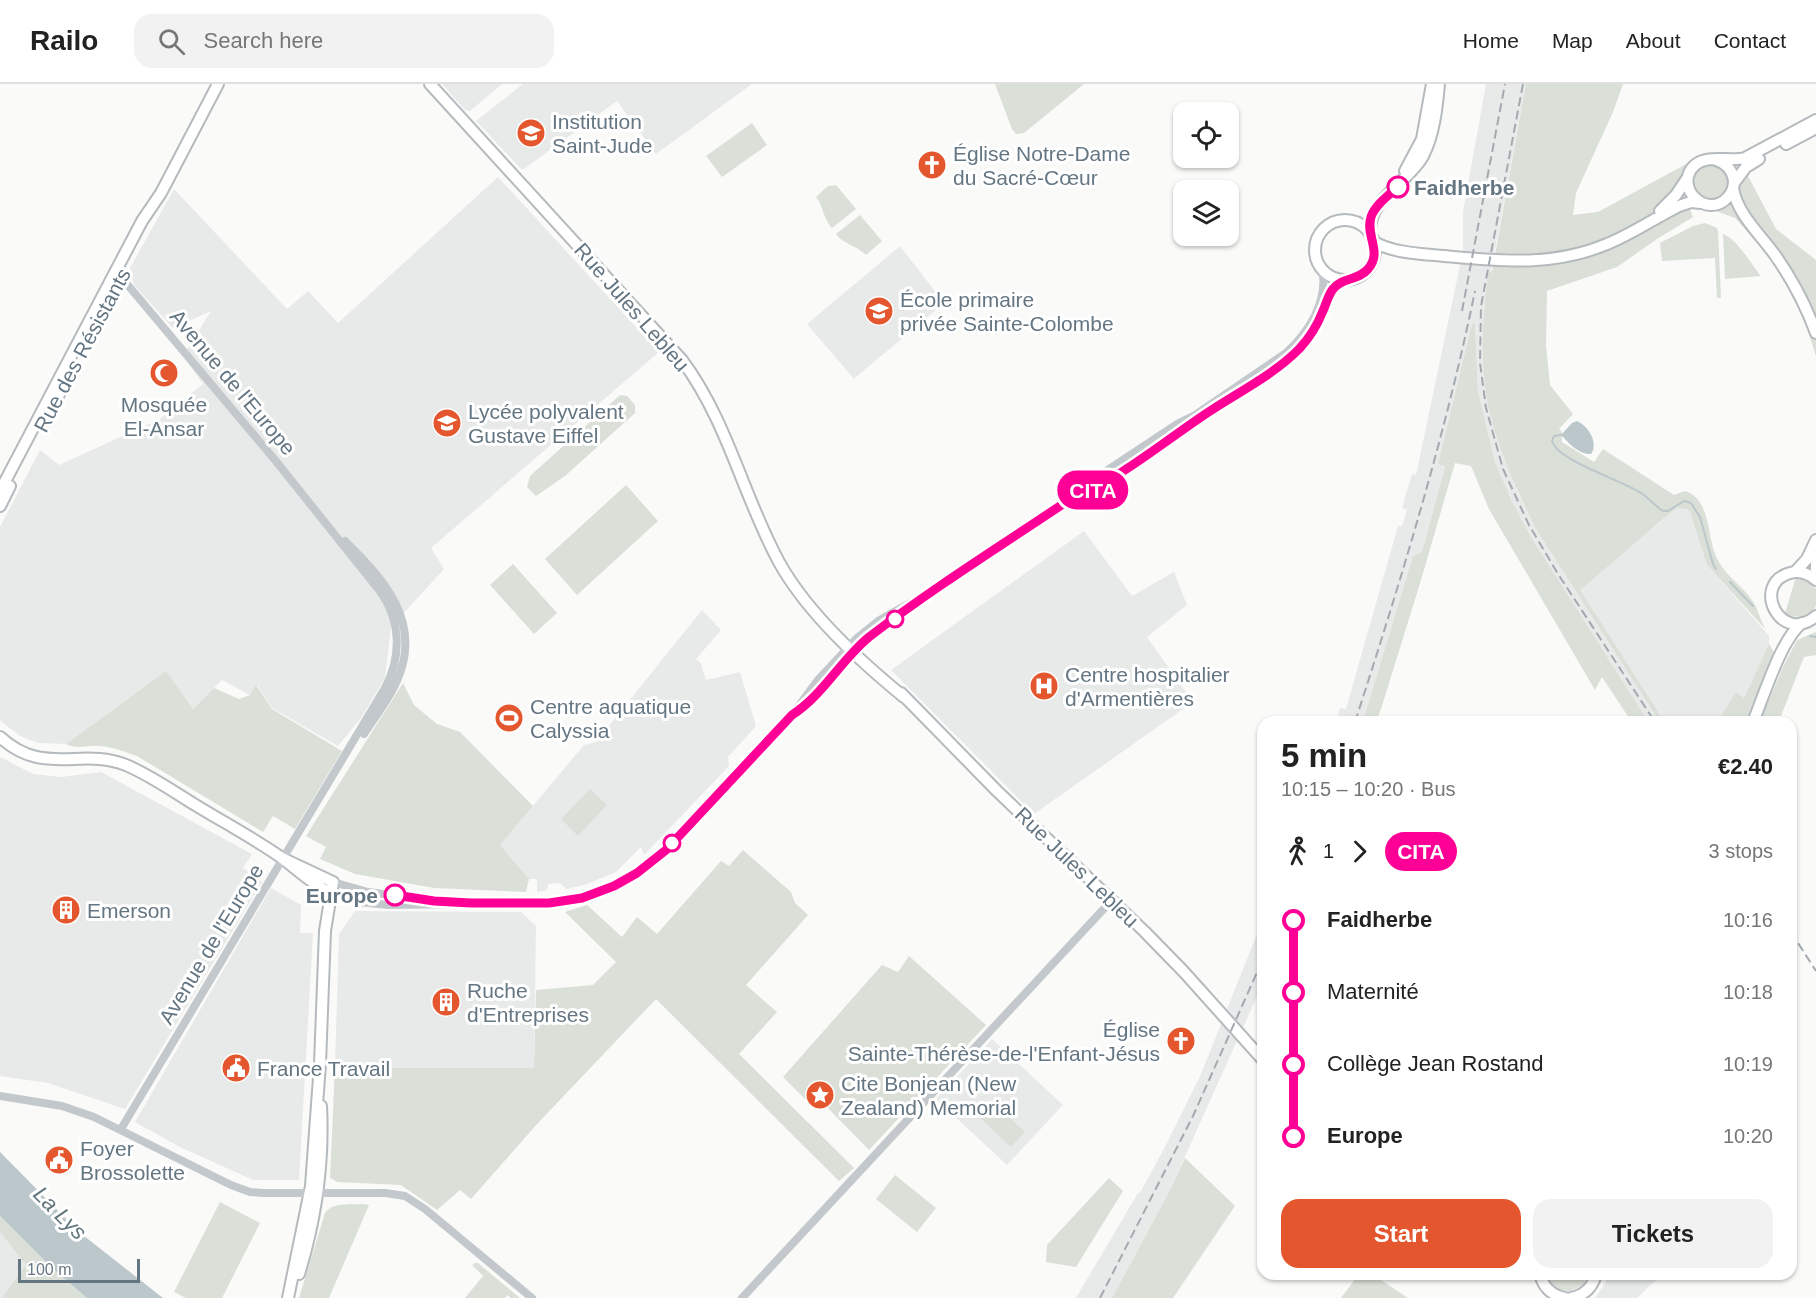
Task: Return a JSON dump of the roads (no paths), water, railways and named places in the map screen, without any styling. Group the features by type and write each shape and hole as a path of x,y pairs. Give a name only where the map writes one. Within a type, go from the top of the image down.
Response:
{"main road":[{"name":"Rue des Résistants","path":"0,506 142,221 161,193 218,84"},
{"name":"Rue Jules Lebleu","path":"430,84 636,308 688,369 705,395 724,433 781,565 854,647 997,791 1185,972 1257,1053"},
{"path":"1432,84 1424,128 1413,158 1386,194 1363,214 1351,221 1333,223 1320,235 1316,252 1322,268 1334,277 1346,280 1361,275 1372,262 1375,251 1370,221 1375,210 1413,171 1427,148 1439,84"},
{"path":"1641,226 1672,200 1692,168 1699,162 1707,159 1745,158 1815,125"},
{"path":"1688,176 1690,192 1706,204 1724,201 1746,167 1815,125"},
{"path":"1716,160 1728,167 1738,205 1785,270 1816,333"},
{"path":"1372,262 1392,253 1500,261 1546,261 1598,248 1691,202 1734,212 1754,229"},
{"path":"1351,221 1360,225 1372,238 1385,246 1416,253"},
{"name":"Rue des Résistants","path":"0,491 118,273"},
{"path":"1796,572 1807,559 1816,540"},
{"path":"1802,623 1791,623 1782,619 1772,606 1772,590 1780,577 1796,572 1806,573 1816,578 1816,557"},
{"path":"1755,716 1777,663 1793,632 1802,623 1816,616"},
{"path":"1777,663 1784,635 1782,619"},
{"path":"0,737 18,750 40,758 60,761 104,759 132,768 284,859 307,879 332,887 325,931 312,1227 290,1298"},
{"path":"1543,1280 1552,1293 1565,1298"},
{"path":"1571,1298 1588,1294 1594,1280"}],"street":[{"path":"332,887 359,902 381,905 560,903 598,893 629,878 666,850 792,715 808,692 854,647 938,587 1069,500 1103,473 1177,424 1195,415 1286,353 1299,341 1316,314 1324,287 1322,268"},
{"name":"Avenue de l'Europe","path":"118,273 385,598 396,625 398,639 396,660 388,681 333,777 121,1129"},
{"path":"1069,500 1098,487 1279,366 1306,341 1318,323 1331,291 1346,280"},
{"path":"741,1298 1112,900"},
{"path":"0,1096 63,1106 121,1129 243,1190 263,1193 391,1194 410,1199 532,1298"}],"water":[{"path":"1577,421 1591,435 1594,444 1591,454 1578,451 1561,435"},
{"name":"La Lys","path":"0,1152 79,1232 163,1298 87,1298 52,1268 0,1216"}],"waterway":[{"path":"1561,435 1554,436 1552,441 1557,449 1566,456 1632,488 1663,511 1668,511 1684,501 1691,503 1700,517 1716,569"},
{"path":"1730,582 1753,606"},
{"path":"1810,636 1816,637"}],"railway":[{"path":"1462,311 1505,84"},
{"path":"1523,84 1481,306 1480,363 1486,408 1503,469 1529,525 1558,574 1651,716"},
{"path":"1357,716 1421,508 1450,400 1475,291"},
{"path":"1797,941 1816,971"},
{"path":"1100,1298 1193,1116 1257,972"}],"place":[{"name":"Institution Saint-Jude","path":"531,133"},
{"name":"Église Notre-Dame du Sacré-Cœur","path":"932,165"},
{"name":"Faidherbe","path":"1398,187"},
{"name":"École primaire privée Sainte-Colombe","path":"879,311"},
{"name":"Mosquée El-Ansar","path":"164,373"},
{"name":"Lycée polyvalent Gustave Eiffel","path":"447,423"},
{"name":"Centre hospitalier d'Armentières","path":"1044,686"},
{"name":"Centre aquatique Calyssia","path":"509,718"},
{"name":"Europe","path":"395,895"},
{"name":"Emerson","path":"66,910"},
{"name":"Ruche d'Entreprises","path":"446,1002"},
{"name":"Église Sainte-Thérèse-de-l'Enfant-Jésus","path":"1181,1041"},
{"name":"France Travail","path":"236,1068"},
{"name":"Cite Bonjean (New Zealand) Memorial","path":"820,1095"},
{"name":"Foyer Brossolette","path":"59,1160"}]}
